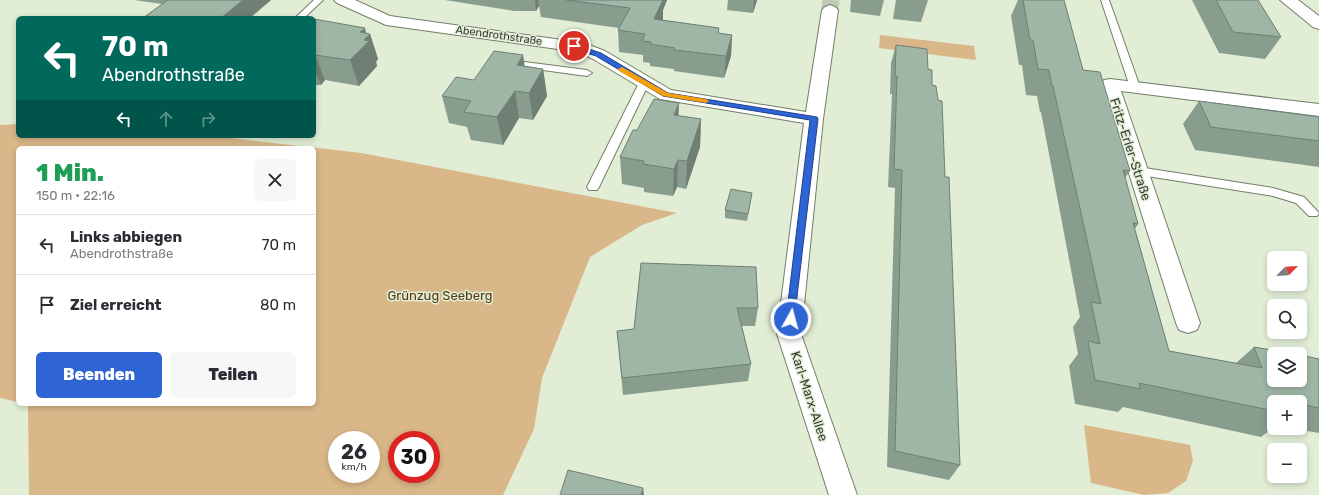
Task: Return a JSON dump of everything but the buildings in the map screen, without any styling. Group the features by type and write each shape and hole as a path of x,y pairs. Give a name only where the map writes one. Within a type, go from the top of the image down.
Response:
{"street":[{"name":"Abendrothstraße","path":"342,0 386,20 584,48 598,54 666,95 814,119"},
{"path":"1288,0 1319,24"},
{"name":"Karl-Marx-Allee","path":"830,10 814,119 789,334 842,495"},
{"name":"Fritz-Erler-Straße","path":"1188,323 1110,84 1319,110"}],"lane":[{"path":"301,16 319,0"},
{"path":"1105,0 1135,87"},
{"path":"500,61 587,73"},
{"path":"593,187 644,83"},
{"path":"1138,171 1273,192 1300,200 1313,213"}],"green space":[{"path":"880,35 974,46 976,60 879,48"},
{"name":"Grünzug Seeberg","path":"16,124 16,138 229,138 299,146 16,146 16,402 0,398 0,125"},
{"name":"Grünzug Seeberg","path":"316,148 361,153 677,213 642,225 590,257 542,378 534,429 503,495 29,495 28,406 316,406"},
{"path":"1084,425 1190,445 1193,461 1186,481 1168,493 1144,495 1091,483"}],"tunnel":[{"path":"830,10 831,0"}],"slow traffic":[{"path":"622,69 666,95 706,101"}],"route":[{"path":"574,46 584,48 598,54 666,95 814,119 791,319"}]}
